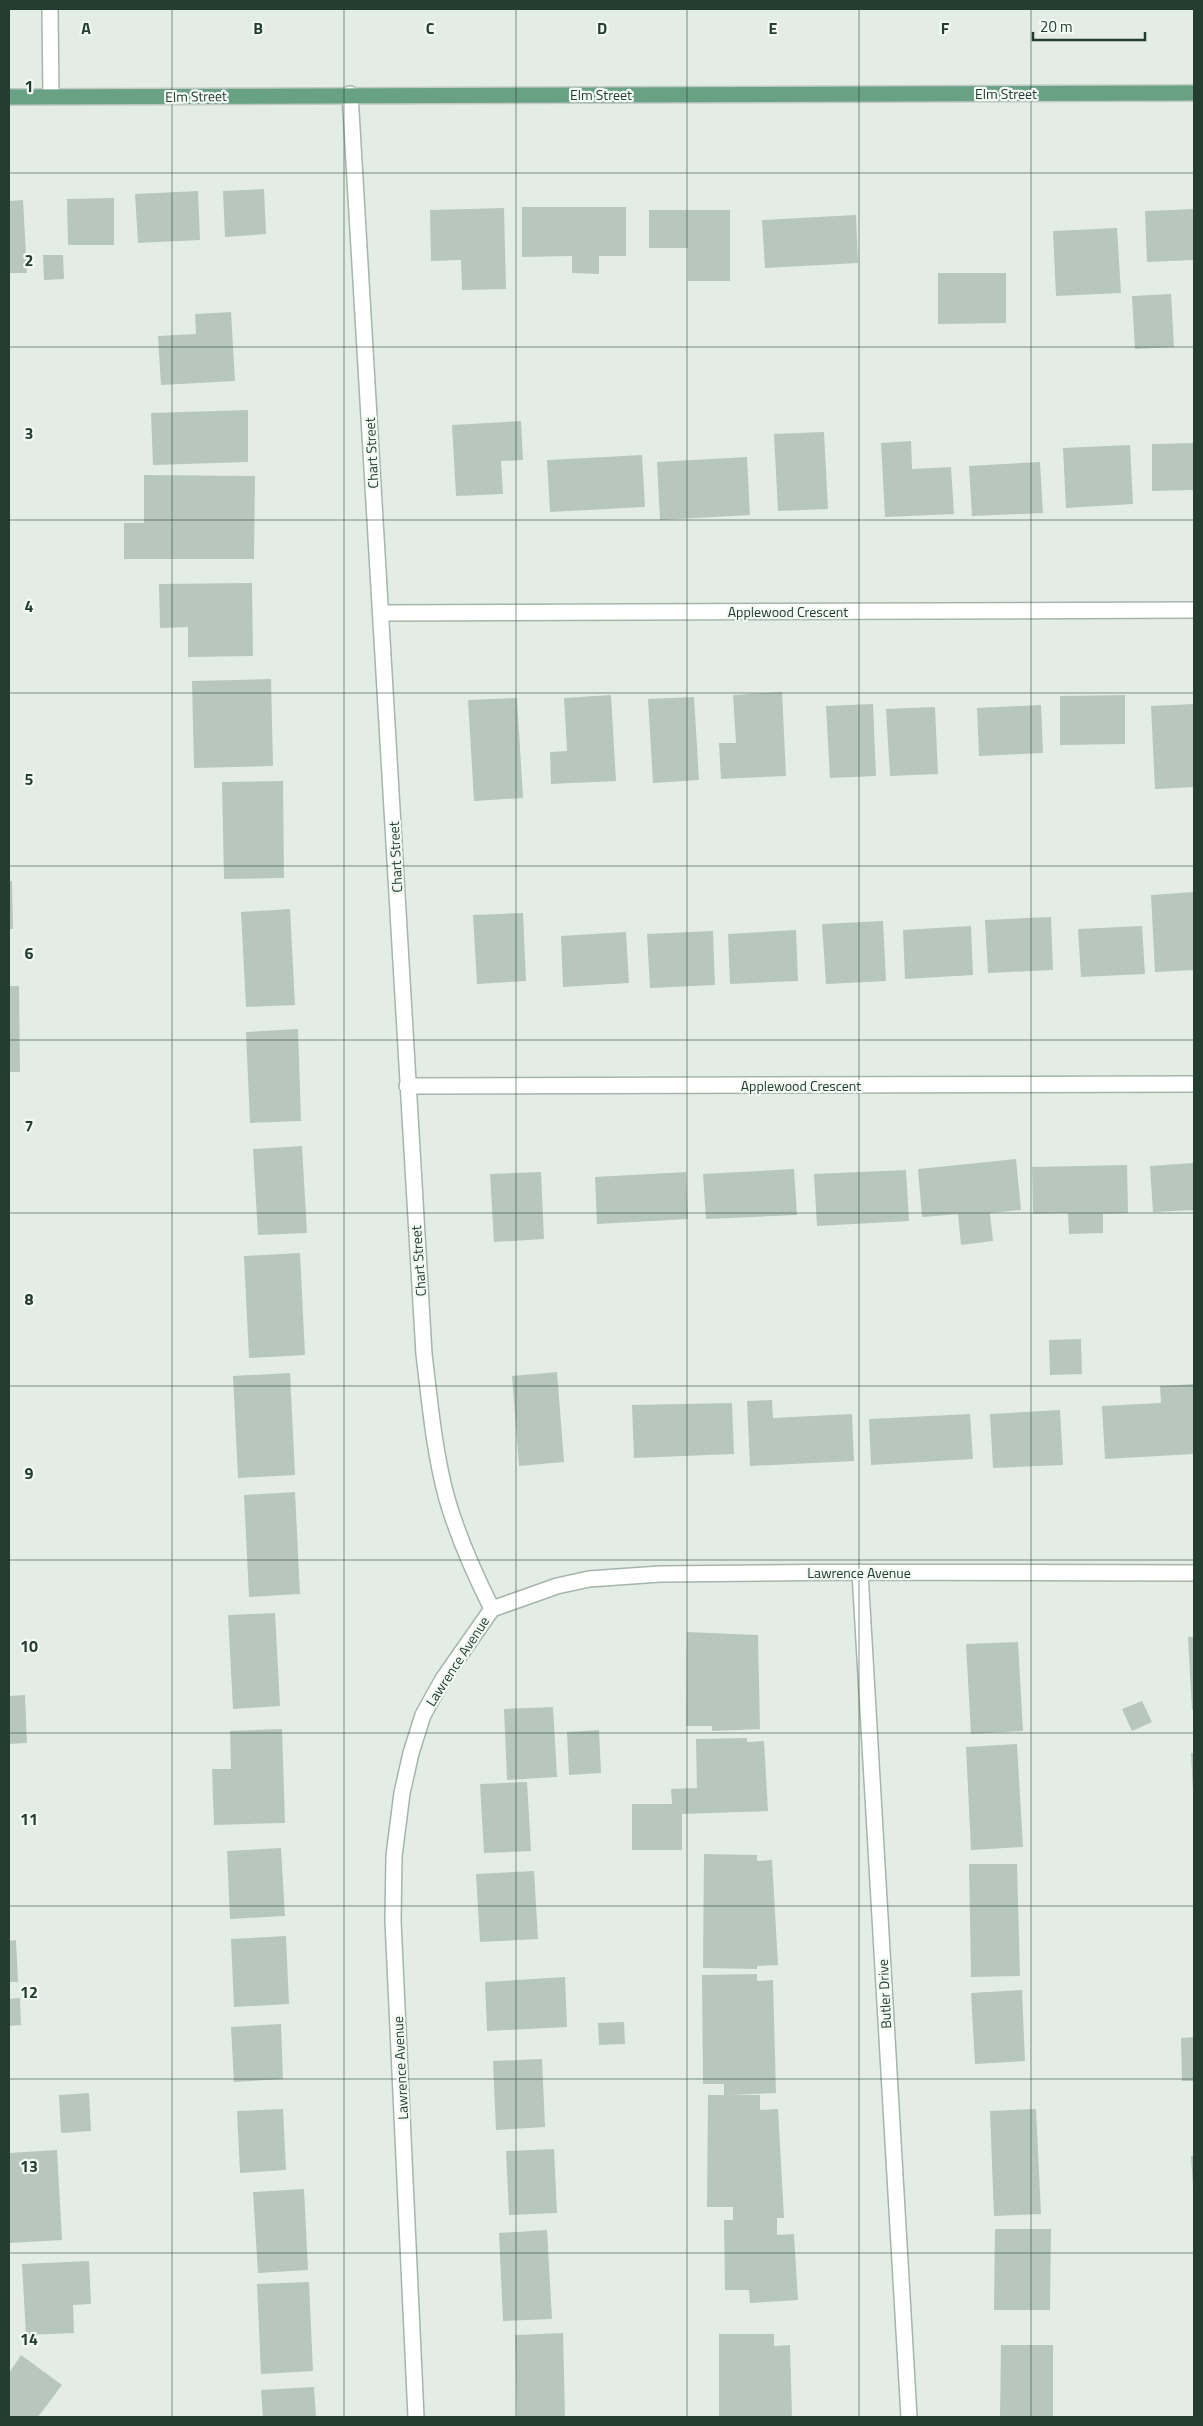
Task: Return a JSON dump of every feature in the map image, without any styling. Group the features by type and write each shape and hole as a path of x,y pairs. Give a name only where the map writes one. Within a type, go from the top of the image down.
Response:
{"main road":[{"name":"Elm Street","path":"9,97 350,94 1194,93"}],"street":[{"path":"50,9 51,97"},
{"name":"Chart Street","path":"350,94 419,1290 432,1426 447,1499 472,1570 492,1609"},
{"name":"Applewood Crescent","path":"381,613 1194,610"},
{"name":"Applewood Crescent","path":"407,1086 1194,1084"},
{"name":"Lawrence Avenue","path":"416,2417 393,1921 394,1856 402,1793 410,1753 423,1715 443,1678 492,1609 557,1586 588,1579 660,1574 860,1572 1194,1573"},
{"name":"Butler Drive","path":"860,1572 909,2417"}],"building":[{"path":"264,189 266,234 225,237 223,191"},
{"path":"198,191 200,240 138,243 135,194"},
{"path":"114,198 114,245 68,245 67,199"},
{"path":"23,200 27,273 9,273 9,201"},
{"path":"522,207 626,207 626,256 599,256 599,274 572,273 572,256 522,257"},
{"path":"504,208 506,289 462,290 461,260 431,261 430,210"},
{"path":"1194,209 1194,260 1147,262 1145,211"},
{"path":"649,210 730,210 730,281 688,281 688,248 649,248"},
{"path":"856,215 858,263 765,268 762,220"},
{"path":"1117,228 1121,293 1056,296 1053,231"},
{"path":"43,255 63,255 64,279 44,280"},
{"path":"938,273 1006,273 1006,323 938,324"},
{"path":"1171,294 1174,347 1135,349 1132,296"},
{"path":"231,312 235,381 161,385 158,336 196,334 195,314"},
{"path":"248,410 248,462 153,465 151,413"},
{"path":"521,421 523,460 501,461 503,494 456,496 452,425"},
{"path":"824,432 828,509 778,511 774,434"},
{"path":"911,441 912,469 951,467 954,514 885,517 881,443"},
{"path":"1194,443 1194,490 1152,491 1152,444"},
{"path":"1130,445 1133,504 1066,508 1063,448"},
{"path":"642,455 645,507 550,512 547,460"},
{"path":"747,457 750,515 660,520 657,462"},
{"path":"1040,462 1043,513 972,516 969,466"},
{"path":"144,475 255,476 254,559 124,559 124,523 144,523"},
{"path":"252,583 253,656 188,657 188,627 160,628 159,584"},
{"path":"271,679 273,766 194,768 192,681"},
{"path":"782,692 786,776 721,779 719,743 736,743 733,695"},
{"path":"611,695 616,781 551,784 550,752 567,751 564,698"},
{"path":"1125,695 1125,744 1060,745 1060,696"},
{"path":"694,697 699,780 653,783 648,699"},
{"path":"517,698 523,798 474,801 468,700"},
{"path":"873,704 876,776 830,778 826,706"},
{"path":"1194,704 1194,787 1155,789 1151,706"},
{"path":"1041,705 1043,753 979,756 977,708"},
{"path":"935,707 938,774 890,776 886,709"},
{"path":"283,781 284,878 224,879 222,782"},
{"path":"9,881 12,881 13,929 9,929"},
{"path":"1194,892 1194,970 1155,972 1151,895"},
{"path":"290,909 295,1005 246,1007 241,912"},
{"path":"523,913 526,981 477,984 473,915"},
{"path":"1051,917 1053,970 988,973 985,920"},
{"path":"883,921 886,981 826,984 822,924"},
{"path":"971,926 973,975 905,979 903,930"},
{"path":"1142,926 1145,974 1081,977 1078,929"},
{"path":"796,930 798,981 730,984 728,934"},
{"path":"713,931 715,985 650,988 647,934"},
{"path":"626,932 629,983 563,987 561,936"},
{"path":"9,986 19,986 20,1072 9,1072"},
{"path":"298,1029 301,1121 250,1123 246,1032"},
{"path":"302,1146 307,1233 258,1235 253,1149"},
{"path":"1016,1159 1021,1210 990,1213 993,1241 961,1245 958,1214 922,1217 918,1169"},
{"path":"1194,1163 1194,1210 1153,1212 1150,1166"},
{"path":"1127,1165 1128,1213 1103,1214 1103,1233 1069,1234 1068,1213 1033,1214 1032,1167"},
{"path":"794,1169 797,1215 706,1219 703,1174"},
{"path":"906,1170 909,1221 817,1226 814,1174"},
{"path":"541,1172 544,1239 494,1242 490,1174"},
{"path":"686,1172 688,1219 597,1224 595,1177"},
{"path":"300,1253 305,1355 249,1358 244,1256"},
{"path":"1081,1339 1082,1374 1050,1375 1049,1340"},
{"path":"557,1372 564,1462 519,1466 512,1376"},
{"path":"290,1373 295,1475 238,1478 233,1376"},
{"path":"1194,1384 1194,1454 1105,1459 1102,1406 1161,1403 1160,1386"},
{"path":"772,1400 773,1418 852,1414 854,1461 750,1466 747,1401"},
{"path":"732,1403 734,1454 634,1458 632,1405"},
{"path":"1060,1410 1063,1465 993,1468 990,1414"},
{"path":"970,1414 973,1459 871,1465 869,1419"},
{"path":"295,1492 300,1594 249,1597 244,1495"},
{"path":"275,1613 280,1706 233,1709 228,1615"},
{"path":"687,1632 758,1635 760,1729 712,1731 712,1726 686,1726"},
{"path":"1188,1637 1194,1637 1194,1710 1192,1710"},
{"path":"1018,1642 1023,1731 971,1734 966,1644"},
{"path":"25,1695 27,1743 9,1744 9,1696"},
{"path":"1142,1701 1152,1722 1132,1731 1122,1709"},
{"path":"553,1707 557,1777 507,1780 504,1709"},
{"path":"282,1729 285,1823 214,1825 212,1769 231,1769 230,1731"},
{"path":"599,1730 601,1773 569,1775 567,1732"},
{"path":"747,1738 747,1742 764,1741 768,1811 682,1814 682,1850 632,1850 632,1804 672,1804 671,1789 697,1788 696,1739"},
{"path":"1017,1744 1023,1847 971,1850 966,1747"},
{"path":"1191,1753 1194,1753 1194,1791 1193,1791"},
{"path":"527,1782 531,1851 484,1853 480,1784"},
{"path":"281,1848 285,1916 230,1919 227,1851"},
{"path":"704,1854 757,1855 757,1861 772,1860 778,1965 757,1966 757,1969 703,1968"},
{"path":"969,1864 1017,1864 1020,1976 971,1977"},
{"path":"534,1871 538,1939 480,1942 476,1874"},
{"path":"286,1936 289,2004 234,2007 231,1939"},
{"path":"16,1940 18,1982 9,1982 9,1941"},
{"path":"757,1974 757,1981 773,1980 776,2093 730,2095 760,2095 760,2110 778,2109 784,2218 777,2218 777,2235 794,2234 798,2300 750,2303 749,2290 725,2290 724,2220 733,2220 733,2207 707,2207 708,2095 724,2095 724,2084 703,2084 702,1975"},
{"path":"565,1977 567,2027 487,2031 485,1982"},
{"path":"1022,1990 1025,2061 975,2064 971,1993"},
{"path":"20,1998 21,2025 9,2026 9,1999"},
{"path":"624,2022 625,2044 599,2045 598,2023"},
{"path":"281,2024 283,2079 234,2082 231,2027"},
{"path":"1194,2037 1194,2081 1182,2081 1181,2038"},
{"path":"542,2059 545,2127 496,2130 493,2061"},
{"path":"89,2093 91,2131 61,2133 59,2095"},
{"path":"283,2109 286,2170 240,2173 237,2111"},
{"path":"1036,2109 1041,2214 994,2216 990,2111"},
{"path":"554,2149 557,2213 509,2215 506,2151"},
{"path":"57,2150 62,2240 9,2243 9,2153"},
{"path":"1191,2156 1194,2156 1194,2186 1193,2186"},
{"path":"304,2189 308,2270 258,2273 253,2192"},
{"path":"995,2229 1051,2229 1050,2310 994,2310"},
{"path":"547,2230 552,2319 503,2321 499,2233"},
{"path":"89,2261 91,2304 73,2305 74,2333 26,2335 22,2264"},
{"path":"309,2282 313,2371 261,2374 257,2284"},
{"path":"563,2333 565,2416 517,2417 515,2335"},
{"path":"719,2334 774,2334 774,2346 790,2345 792,2417 719,2417"},
{"path":"1001,2345 1053,2345 1053,2417 1000,2417"},
{"path":"21,2355 62,2385 38,2417 9,2417 9,2373"},
{"path":"314,2387 316,2417 263,2417 261,2390"}]}
